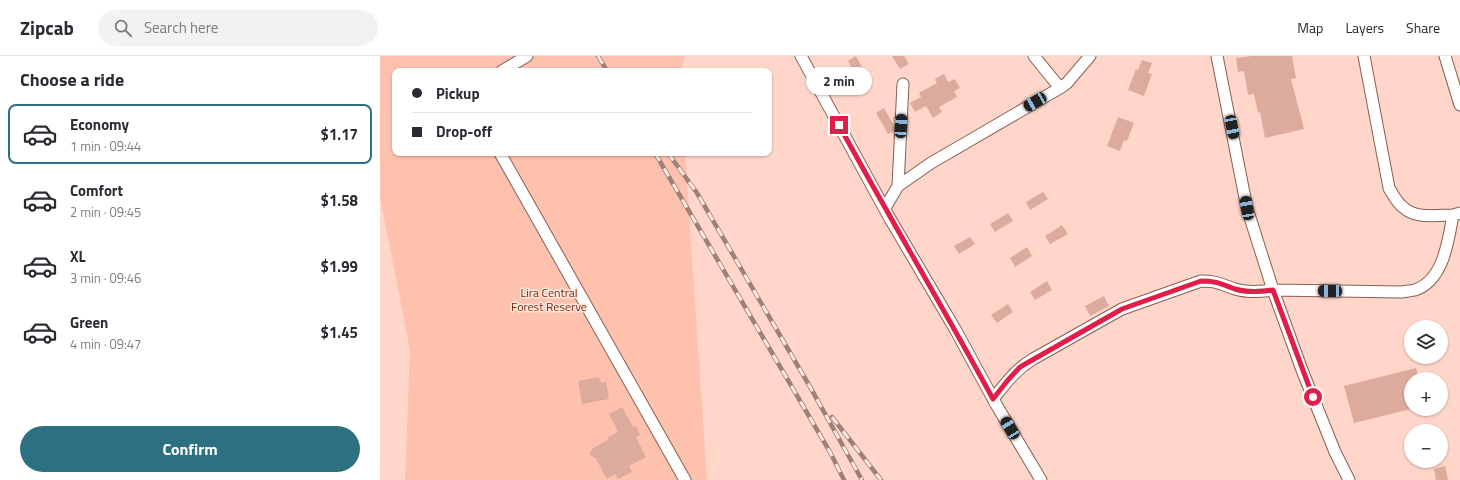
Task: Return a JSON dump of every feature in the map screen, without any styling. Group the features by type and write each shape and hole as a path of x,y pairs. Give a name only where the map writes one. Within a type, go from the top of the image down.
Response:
{"street":[{"path":"507,68 527,56"},
{"path":"801,56 884,208 1041,480"},
{"path":"1034,56 1060,88"},
{"path":"884,208 898,186 931,163 1060,88 1067,83 1090,56"},
{"path":"1217,56 1247,208 1273,290 1335,452 1349,480"},
{"path":"993,399 1020,367 1122,309 1201,281 1213,281 1235,289 1252,292 1273,290 1402,292 1415,290 1429,281 1440,266 1457,214 1415,214 1404,209 1398,203 1389,188 1364,56"},
{"path":"1445,56 1460,105"},
{"path":"898,186 903,84"},
{"path":"502,156 685,480"}],"green space":[{"name":"Lira Central Forest Reserve","path":"380,56 685,56 682,68 392,68 392,156 685,156 707,480 405,480 410,350 380,197"}],"building":[{"path":"856,56 869,80 861,85 848,61"},
{"path":"892,56 904,56 909,64 900,69"},
{"path":"1252,56 1292,56 1296,78 1291,79 1304,129 1265,138 1260,112 1258,113 1254,94 1248,95 1244,71 1238,72 1236,58"},
{"path":"1142,60 1152,63 1148,73 1152,74 1144,96 1128,90 1136,69 1138,70"},
{"path":"944,74 948,82 955,79 960,88 954,91 957,97 939,107 942,112 933,118 926,106 915,112 910,103 921,97 919,93 937,83 935,79"},
{"path":"884,108 894,126 894,131 888,134 876,113"},
{"path":"1118,117 1134,123 1127,141 1124,140 1120,151 1107,146"},
{"path":"1043,192 1048,199 1030,210 1026,202"},
{"path":"1008,213 1013,221 995,232 990,224"},
{"path":"1062,225 1068,234 1050,244 1045,236"},
{"path":"970,237 975,244 959,254 954,246"},
{"path":"1027,247 1032,256 1015,267 1010,258"},
{"path":"1047,281 1052,290 1035,300 1030,292"},
{"path":"1104,296 1109,306 1090,316 1085,306"},
{"path":"1008,304 1013,312 997,323 991,315"},
{"path":"1416,368 1417,372 1404,372 1404,411 1354,423 1344,386"},
{"path":"599,377 601,383 606,382 609,399 582,404 578,381"},
{"path":"622,407 633,427 636,426 640,435 636,437 646,457 629,466 632,472 618,479 615,474 607,479 596,459 589,454 593,448 608,440 607,438 618,432 609,414"},
{"path":"1445,468 1448,480 1436,480 1434,469"}],"railway":[{"path":"598,56 605,68"},
{"path":"657,156 830,452 844,480"},
{"path":"670,156 697,193 809,385 862,480"},
{"path":"832,417 881,480"}],"route":[{"path":"839,125 889,217 955,329 993,399 1020,367 1033,359 1122,309 1201,281 1213,281 1235,289 1252,292 1273,290 1313,397"}]}
